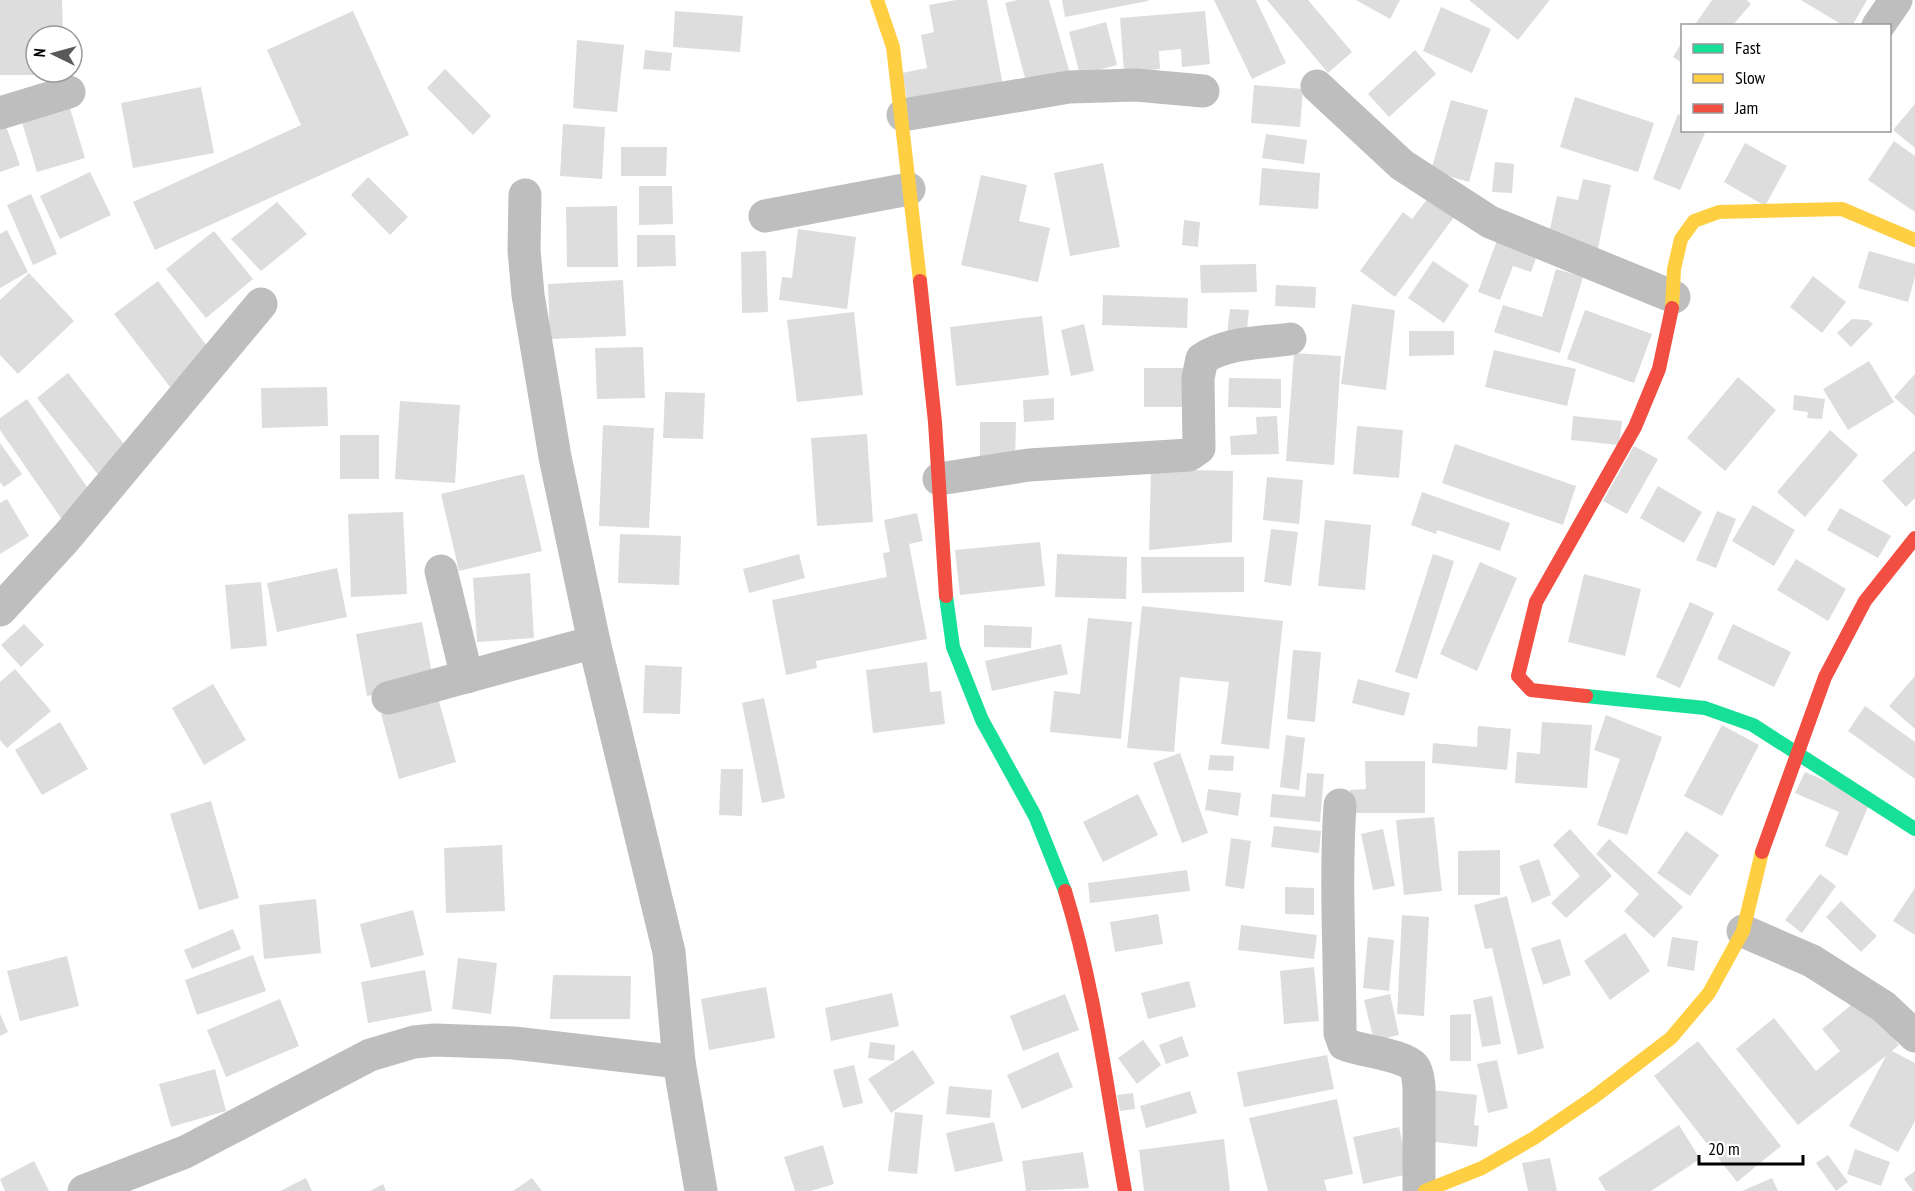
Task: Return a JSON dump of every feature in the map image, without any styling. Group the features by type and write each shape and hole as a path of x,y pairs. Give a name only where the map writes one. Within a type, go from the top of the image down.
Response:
{"street":[{"path":"1879,24 1896,0"},
{"path":"882,1 893,47 903,115 935,422 946,599 952,647 982,720 1035,816 1058,869 1076,927 1090,992 1125,1191"},
{"path":"903,115 1069,87 1136,85 1203,91"},
{"path":"1317,86 1402,165 1490,222 1674,297"},
{"path":"0,114 69,92"},
{"path":"765,216 909,189"},
{"path":"525,195 524,250 536,350 555,457 594,642 659,903 669,952 679,1062 701,1191"},
{"path":"1915,240 1842,209 1719,212 1694,221 1681,239 1674,269 1674,297 1659,369 1635,427 1536,602 1518,676 1531,690 1705,708 1754,726 1915,829"},
{"path":"0,610 66,538 261,304"},
{"path":"939,479 1029,465 1189,455 1199,447 1198,378 1202,359 1213,351 1229,347 1290,339"},
{"path":"1425,1191 1482,1168 1534,1138 1671,1038 1709,993 1743,932 1765,838 1795,753 1826,677 1865,601 1915,538"},
{"path":"441,571 467,676"},
{"path":"388,698 594,642"},
{"path":"1340,805 1337,857 1340,1033 1344,1044 1362,1051 1405,1060 1416,1069 1419,1086 1419,1191"},
{"path":"1743,932 1812,961 1884,1007 1915,1036"},
{"path":"84,1191 185,1152 370,1055 414,1042 435,1040 514,1043 679,1062"}],"building":[{"path":"0,0 62,0 63,24 24,24 24,75 0,75"},
{"path":"956,0 987,0 1003,86 908,105 902,73 927,68 921,35 934,32 929,5"},
{"path":"1017,0 1049,0 1071,77 1028,89 1005,3"},
{"path":"1062,0 1148,0 1148,1 1065,17"},
{"path":"1214,0 1256,0 1286,63 1252,79"},
{"path":"1267,0 1308,0 1352,52 1328,73"},
{"path":"1356,0 1400,0 1390,19"},
{"path":"1469,0 1548,0 1549,1 1518,40"},
{"path":"1712,0 1747,0 1751,4 1734,24 1695,24"},
{"path":"1801,0 1867,0 1853,24 1841,24"},
{"path":"1441,7 1491,29 1472,73 1423,51"},
{"path":"353,11 409,135 155,250 133,202 301,125 267,50"},
{"path":"675,11 743,16 740,52 673,47"},
{"path":"1205,11 1210,64 1182,67 1181,49 1159,51 1160,69 1124,72 1120,18"},
{"path":"1106,22 1117,65 1080,75 1069,32"},
{"path":"577,40 624,45 617,112 573,108"},
{"path":"1681,44 1681,62 1673,57"},
{"path":"645,50 672,53 670,71 643,69"},
{"path":"1415,50 1436,74 1389,117 1368,94"},
{"path":"445,69 491,116 473,135 427,88"},
{"path":"1254,85 1303,89 1300,127 1251,123"},
{"path":"201,87 214,153 133,168 121,103"},
{"path":"1575,97 1654,123 1638,172 1560,147"},
{"path":"1451,100 1488,110 1469,182 1431,171"},
{"path":"1915,104 1915,148 1893,130"},
{"path":"69,105 85,158 37,172 21,119"},
{"path":"1678,114 1681,116 1681,132 1705,133 1680,190 1653,179"},
{"path":"563,124 605,127 602,179 560,176"},
{"path":"6,126 20,165 0,172 0,129"},
{"path":"1266,134 1307,140 1304,164 1262,158"},
{"path":"1894,141 1915,156 1915,212 1868,180"},
{"path":"1745,143 1787,166 1765,206 1724,182"},
{"path":"621,147 667,147 666,176 621,176"},
{"path":"1495,162 1514,164 1512,193 1492,192"},
{"path":"1103,163 1120,247 1070,256 1054,173"},
{"path":"1262,168 1320,173 1318,209 1259,205"},
{"path":"90,172 111,215 60,239 40,196"},
{"path":"981,175 1027,185 1019,221 1050,228 1038,282 961,265"},
{"path":"368,177 408,217 390,235 351,195"},
{"path":"1583,179 1611,185 1597,253 1547,243 1557,196 1578,200"},
{"path":"639,186 672,186 673,224 639,225"},
{"path":"31,194 57,254 33,265 7,205"},
{"path":"1428,198 1454,217 1395,297 1360,271 1403,212 1412,219"},
{"path":"277,202 307,234 261,271 231,239"},
{"path":"617,206 618,267 567,267 566,207"},
{"path":"1184,220 1200,222 1198,247 1182,245"},
{"path":"798,229 856,237 847,309 779,300 782,277 792,278"},
{"path":"7,230 28,272 0,288 0,234"},
{"path":"214,231 253,279 206,318 166,269"},
{"path":"1500,232 1540,247 1531,272 1513,266 1500,300 1478,292"},
{"path":"637,235 675,235 676,266 637,267"},
{"path":"766,251 768,312 742,313 741,252"},
{"path":"1869,251 1915,264 1915,277 1908,302 1858,288"},
{"path":"1433,261 1469,285 1444,323 1408,298"},
{"path":"1256,264 1257,292 1201,293 1200,265"},
{"path":"1556,269 1583,277 1560,353 1494,332 1503,305 1542,317"},
{"path":"29,273 74,321 18,374 0,355 0,300"},
{"path":"1813,276 1846,302 1822,333 1790,307"},
{"path":"623,280 626,336 550,339 548,284"},
{"path":"158,281 213,354 170,387 114,314"},
{"path":"1276,285 1316,287 1315,308 1275,306"},
{"path":"1103,295 1188,298 1187,328 1102,325"},
{"path":"1352,304 1395,310 1386,390 1341,384"},
{"path":"1230,309 1249,310 1246,337 1227,335"},
{"path":"1585,310 1652,334 1634,383 1567,359"},
{"path":"854,312 863,395 797,402 787,320"},
{"path":"1042,316 1049,375 956,386 950,327"},
{"path":"1852,319 1868,320 1873,324 1851,347 1837,333"},
{"path":"1084,324 1094,371 1071,376 1061,330"},
{"path":"1409,331 1454,331 1454,355 1409,356"},
{"path":"643,347 645,398 597,399 595,348"},
{"path":"1494,350 1576,369 1567,406 1485,387"},
{"path":"1294,353 1341,356 1334,465 1286,461"},
{"path":"1869,361 1894,402 1848,430 1823,389"},
{"path":"1144,368 1189,368 1189,407 1144,407"},
{"path":"68,373 131,453 100,477 37,398"},
{"path":"1915,374 1915,416 1894,397"},
{"path":"1738,377 1776,410 1725,471 1687,438"},
{"path":"1229,378 1281,379 1281,408 1228,407"},
{"path":"327,387 328,426 262,428 261,388"},
{"path":"665,392 705,393 703,439 663,438"},
{"path":"1794,395 1825,399 1822,419 1807,418 1808,412 1793,410"},
{"path":"1054,398 1054,420 1024,422 1023,400"},
{"path":"27,399 93,496 61,518 0,430 0,418"},
{"path":"400,401 460,405 455,483 395,479"},
{"path":"1277,416 1279,454 1231,455 1230,436 1257,434 1256,417"},
{"path":"1573,416 1622,421 1619,445 1571,440"},
{"path":"980,422 1016,422 1015,461 980,461"},
{"path":"603,425 654,428 649,528 599,526"},
{"path":"1357,426 1403,430 1399,478 1353,474"},
{"path":"1830,430 1858,455 1805,517 1777,492"},
{"path":"867,434 873,522 817,526 811,438"},
{"path":"340,435 379,435 379,479 340,479"},
{"path":"0,443 22,474 4,487 0,482"},
{"path":"1455,444 1576,486 1563,525 1442,483"},
{"path":"1634,446 1658,459 1627,514 1603,501"},
{"path":"1915,450 1915,498 1906,507 1882,481"},
{"path":"1151,469 1233,471 1232,542 1149,550"},
{"path":"524,474 542,551 459,571 441,494"},
{"path":"1267,477 1303,480 1299,524 1263,520"},
{"path":"1658,486 1702,512 1684,543 1640,518"},
{"path":"1422,492 1510,523 1500,551 1437,530 1436,534 1411,525"},
{"path":"7,499 29,536 0,554 0,503"},
{"path":"1753,505 1795,530 1774,566 1732,541"},
{"path":"1840,508 1891,536 1878,558 1827,530"},
{"path":"1717,511 1736,519 1716,568 1696,560"},
{"path":"403,512 407,594 351,597 348,514"},
{"path":"917,513 923,541 909,544 927,639 816,661 817,668 786,675 772,600 887,577 883,553 890,552 884,520"},
{"path":"1325,520 1371,525 1365,590 1318,586"},
{"path":"1271,529 1298,532 1291,586 1264,582"},
{"path":"620,534 681,536 679,585 618,583"},
{"path":"1040,542 1045,586 960,595 955,550"},
{"path":"799,554 805,578 749,593 743,569"},
{"path":"1057,554 1127,557 1126,599 1055,597"},
{"path":"1433,554 1454,561 1417,679 1395,672"},
{"path":"1141,557 1244,557 1244,592 1142,593"},
{"path":"1796,559 1846,589 1828,621 1777,590"},
{"path":"1480,562 1517,578 1477,671 1440,654"},
{"path":"337,568 347,617 277,632 267,583"},
{"path":"530,573 534,638 477,642 473,578"},
{"path":"1584,574 1641,589 1625,656 1568,642"},
{"path":"261,582 267,646 231,649 225,585"},
{"path":"1690,602 1714,613 1680,688 1656,677"},
{"path":"1142,606 1283,621 1269,749 1221,744 1229,682 1180,677 1174,752 1127,748"},
{"path":"1088,618 1132,622 1121,739 1050,732 1054,691 1080,694"},
{"path":"422,622 434,684 367,696 356,634"},
{"path":"24,624 44,645 21,667 1,645"},
{"path":"1733,624 1791,652 1774,687 1717,659"},
{"path":"984,625 1032,627 1031,648 984,647"},
{"path":"1061,644 1068,674 992,691 985,661"},
{"path":"1293,650 1321,652 1315,722 1287,719"},
{"path":"927,662 930,692 941,691 945,724 873,733 866,670"},
{"path":"645,665 682,667 680,714 643,713"},
{"path":"15,669 51,711 7,748 0,740 0,682"},
{"path":"1915,676 1915,729 1889,706"},
{"path":"1358,679 1410,693 1404,716 1352,703"},
{"path":"213,684 246,740 204,765 172,708"},
{"path":"438,698 456,762 399,779 381,714"},
{"path":"764,698 785,798 762,803 742,703"},
{"path":"1865,706 1915,742 1915,779 1848,731"},
{"path":"1606,715 1662,737 1627,835 1597,825 1620,759 1594,750"},
{"path":"60,722 88,769 42,795 15,750"},
{"path":"1542,722 1592,725 1587,788 1515,783 1517,752 1540,754"},
{"path":"1722,725 1759,745 1722,816 1684,796"},
{"path":"1478,726 1511,729 1507,770 1432,763 1433,743 1477,747"},
{"path":"1286,735 1305,738 1299,790 1280,787"},
{"path":"1180,753 1208,833 1182,843 1153,763"},
{"path":"1210,755 1234,756 1233,771 1208,770"},
{"path":"1365,761 1425,761 1425,813 1350,813 1350,790 1366,789"},
{"path":"721,769 743,769 742,816 719,815"},
{"path":"1805,772 1871,800 1847,856 1825,846 1839,812 1795,793"},
{"path":"1307,773 1324,774 1320,822 1270,817 1272,794 1305,797"},
{"path":"1208,789 1241,793 1238,816 1205,810"},
{"path":"1138,794 1158,835 1103,862 1083,822"},
{"path":"211,801 239,898 199,910 170,814"},
{"path":"1434,817 1442,891 1404,895 1396,820"},
{"path":"1274,826 1321,831 1319,853 1271,847"},
{"path":"1383,829 1395,886 1373,890 1361,834"},
{"path":"1570,829 1612,876 1566,918 1551,903 1580,876 1553,845"},
{"path":"1686,831 1719,855 1690,896 1657,873"},
{"path":"1231,838 1251,841 1244,889 1225,886"},
{"path":"1609,839 1683,907 1654,938 1624,911 1639,894 1596,854"},
{"path":"502,845 505,911 446,913 444,848"},
{"path":"1500,850 1500,895 1458,895 1458,851"},
{"path":"1539,859 1551,895 1532,903 1519,866"},
{"path":"1187,870 1190,891 1090,903 1088,883"},
{"path":"1820,874 1836,886 1802,933 1785,920"},
{"path":"1285,887 1314,888 1314,915 1285,914"},
{"path":"1915,888 1915,935 1893,921"},
{"path":"1507,896 1544,1048 1518,1055 1492,948 1485,949 1474,905"},
{"path":"316,899 321,953 264,959 259,905"},
{"path":"1841,901 1877,936 1861,952 1826,917"},
{"path":"413,910 424,955 371,968 360,924"},
{"path":"1158,914 1163,944 1115,952 1110,922"},
{"path":"1402,915 1429,917 1424,1016 1397,1014"},
{"path":"1241,925 1317,935 1314,959 1238,950"},
{"path":"233,929 241,949 192,969 184,950"},
{"path":"1625,933 1650,971 1610,1000 1584,961"},
{"path":"1368,937 1394,940 1389,991 1363,988"},
{"path":"1672,937 1698,941 1694,971 1667,966"},
{"path":"1560,939 1571,975 1543,985 1531,948"},
{"path":"253,955 266,991 197,1015 185,980"},
{"path":"67,956 79,1006 20,1021 7,971"},
{"path":"458,958 497,963 491,1014 452,1009"},
{"path":"1314,967 1319,1021 1284,1024 1280,971"},
{"path":"425,970 432,1011 368,1023 361,982"},
{"path":"553,975 631,976 630,1019 550,1019"},
{"path":"1189,981 1196,1007 1148,1019 1141,993"},
{"path":"766,987 775,1038 709,1050 701,999"},
{"path":"892,993 899,1026 831,1041 825,1008"},
{"path":"1065,994 1079,1030 1023,1051 1010,1016"},
{"path":"1390,994 1399,1035 1374,1041 1364,1000"},
{"path":"1492,996 1501,1044 1482,1047 1473,1000"},
{"path":"1861,997 1899,1045 1892,1051 1915,1063 1915,1121 1898,1152 1849,1126 1886,1056 1798,1125 1736,1049 1774,1018 1816,1071 1840,1051 1822,1029"},
{"path":"280,999 299,1046 226,1077 207,1030"},
{"path":"0,1014 8,1032 0,1036"},
{"path":"1471,1014 1471,1061 1450,1061 1450,1015"},
{"path":"1182,1036 1189,1056 1166,1064 1159,1045"},
{"path":"1143,1040 1161,1065 1137,1084 1118,1058"},
{"path":"1698,1041 1781,1146 1737,1182 1654,1076"},
{"path":"870,1042 895,1045 894,1061 868,1058"},
{"path":"913,1050 935,1083 891,1113 868,1079"},
{"path":"1058,1052 1073,1087 1022,1109 1007,1075"},
{"path":"1327,1055 1334,1089 1244,1107 1237,1072"},
{"path":"1497,1060 1508,1108 1488,1113 1477,1064"},
{"path":"854,1065 863,1103 843,1108 833,1070"},
{"path":"215,1069 226,1111 171,1127 159,1084"},
{"path":"949,1086 992,1090 990,1118 946,1114"},
{"path":"1432,1090 1477,1095 1474,1125 1479,1126 1477,1147 1427,1141"},
{"path":"1190,1091 1197,1113 1146,1128 1140,1106"},
{"path":"1133,1093 1135,1109 1120,1111 1117,1095"},
{"path":"1337,1099 1353,1174 1324,1180 1327,1191 1268,1191 1249,1118"},
{"path":"895,1112 923,1115 917,1174 888,1171"},
{"path":"994,1122 1003,1161 955,1172 946,1133"},
{"path":"1679,1125 1700,1159 1651,1191 1606,1191 1598,1178"},
{"path":"1399,1127 1409,1174 1363,1184 1353,1137"},
{"path":"1224,1139 1230,1191 1144,1191 1139,1150"},
{"path":"823,1145 834,1184 811,1191 795,1191 784,1157"},
{"path":"1855,1149 1890,1162 1881,1186 1847,1174"},
{"path":"1083,1152 1089,1188 1026,1191 1022,1161"},
{"path":"1828,1155 1848,1182 1836,1191 1816,1163"},
{"path":"1550,1158 1557,1191 1528,1191 1522,1163"},
{"path":"34,1161 49,1191 5,1191 0,1179"},
{"path":"1915,1171 1915,1191 1913,1191 1904,1179"},
{"path":"306,1178 312,1191 280,1191"},
{"path":"532,1178 542,1191 513,1191"},
{"path":"1772,1178 1778,1191 1742,1191"},
{"path":"383,1184 386,1191 370,1191"}],"traffic: fast":[{"path":"946,596 953,647 982,720 1035,816 1065,891"},
{"path":"1586,696 1705,708 1753,725 1915,829"}],"traffic: slow":[{"path":"877,0 893,47 920,281"},
{"path":"1672,308 1674,269 1681,239 1694,221 1719,212 1842,209 1915,240"},
{"path":"1425,1191 1482,1168 1534,1138 1594,1097 1671,1038 1709,993 1743,931 1762,852"}],"traffic: jam":[{"path":"920,281 935,422 946,596"},
{"path":"1586,696 1531,690 1518,676 1536,602 1635,427 1659,369 1672,308"},
{"path":"1762,852 1825,677 1865,601 1915,538"},
{"path":"1065,891 1100,1040 1125,1191"}]}
